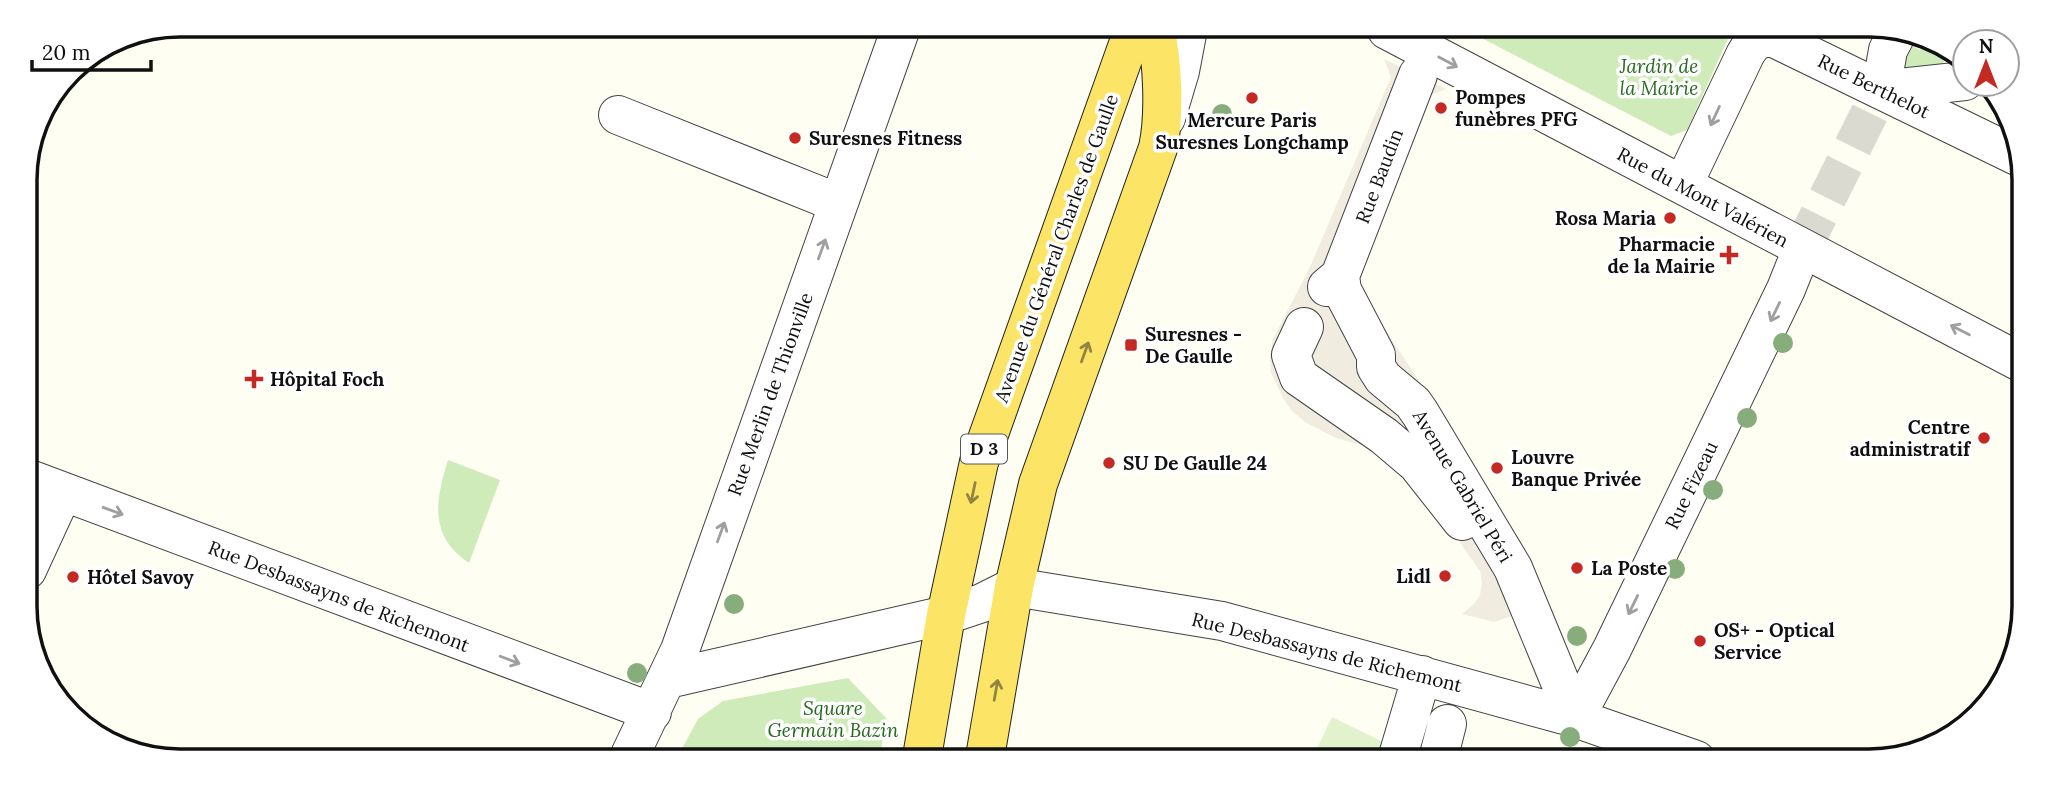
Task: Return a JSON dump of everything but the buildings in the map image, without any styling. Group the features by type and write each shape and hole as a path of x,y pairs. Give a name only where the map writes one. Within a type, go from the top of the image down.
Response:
{"main road":[{"name":"Avenue du Général Charles de Gaulle","path":"923,749 946,615 979,462 1134,37"},
{"name":"Avenue du Général Charles de Gaulle","path":"986,749 1014,587 1038,484 1149,178 1162,130 1159,47 1144,37"}],"street":[{"name":"Rue Merlin de Thionville","path":"633,749 660,695 698,597 898,37"},
{"name":"D 3","path":"1162,130 1180,71 1186,37"},
{"name":"Rue du Mont Valérien","path":"1400,37 2012,358"},
{"name":"Rue Berthelot","path":"1683,185 1750,45 1758,39 1774,38 2009,152"},
{"path":"1894,39 1888,50 1881,90 1951,82"},
{"name":"Rue Baudin","path":"1333,281 1418,75"},
{"path":"618,115 838,203"},
{"name":"Rue Fizeau","path":"1575,718 1612,649 1786,289 1802,250"},
{"name":"Avenue Gabriel Péri","path":"1333,281 1342,290 1376,355 1376,367 1382,378 1413,403 1513,568 1575,718"},
{"name":"Avenue Gabriel Péri","path":"1304,327 1291,355 1299,377 1307,385 1351,412 1417,464 1487,556 1508,599 1530,608"},
{"name":"Rue Desbassayns de Richemont","path":"37,482 660,695"},
{"path":"37,548 63,492"},
{"path":"660,695 946,615 982,603 1014,587"},
{"name":"Rue Desbassayns de Richemont","path":"1014,587 1222,621 1575,718 1664,749"},
{"path":"1400,749 1422,674"}],"green space":[{"name":"Jardin de la Mairie","path":"1480,37 1729,37 1687,130 1671,136"},
{"path":"1906,43 1920,50 1922,46 1945,59 1941,67 1922,75 1895,63"},
{"path":"448,460 500,480 469,563 456,553 441,530 438,504"},
{"name":"Square Germain Bazin","path":"848,678 886,718 881,749 682,749 698,719 723,701"},
{"path":"1332,717 1383,742 1379,749 1317,749"}],"shaded area":[{"path":"1384,59 1446,89 1426,97 1357,287 1427,393 1402,414 1404,426 1525,612 1494,622 1462,614 1480,595 1480,571 1423,490 1372,448 1336,438 1305,422 1291,410 1271,373 1273,339 1310,267 1391,77"}],"tunnel":[{"path":"1802,249 1881,90"}],"place":[{"name":"Mercure Paris Suresnes Longchamp","path":"1252,98"},
{"name":"Pompes funèbres PFG","path":"1441,108"},
{"name":"Suresnes Fitness","path":"795,138"},
{"name":"Rosa Maria","path":"1670,218"},
{"name":"Pharmacie de la Mairie","path":"1729,255"},
{"name":"Suresnes - De Gaulle","path":"1131,345"},
{"name":"Hôpital Foch","path":"254,379"},
{"name":"Centre administratif","path":"1984,438"},
{"name":"SU De Gaulle 24","path":"1109,463"},
{"name":"Louvre Banque Privée","path":"1497,468"},
{"name":"La Poste","path":"1577,568"},
{"name":"Lidl","path":"1445,576"},
{"name":"Hôtel Savoy","path":"73,577"},
{"name":"OS+ - Optical Service","path":"1700,641"}]}
